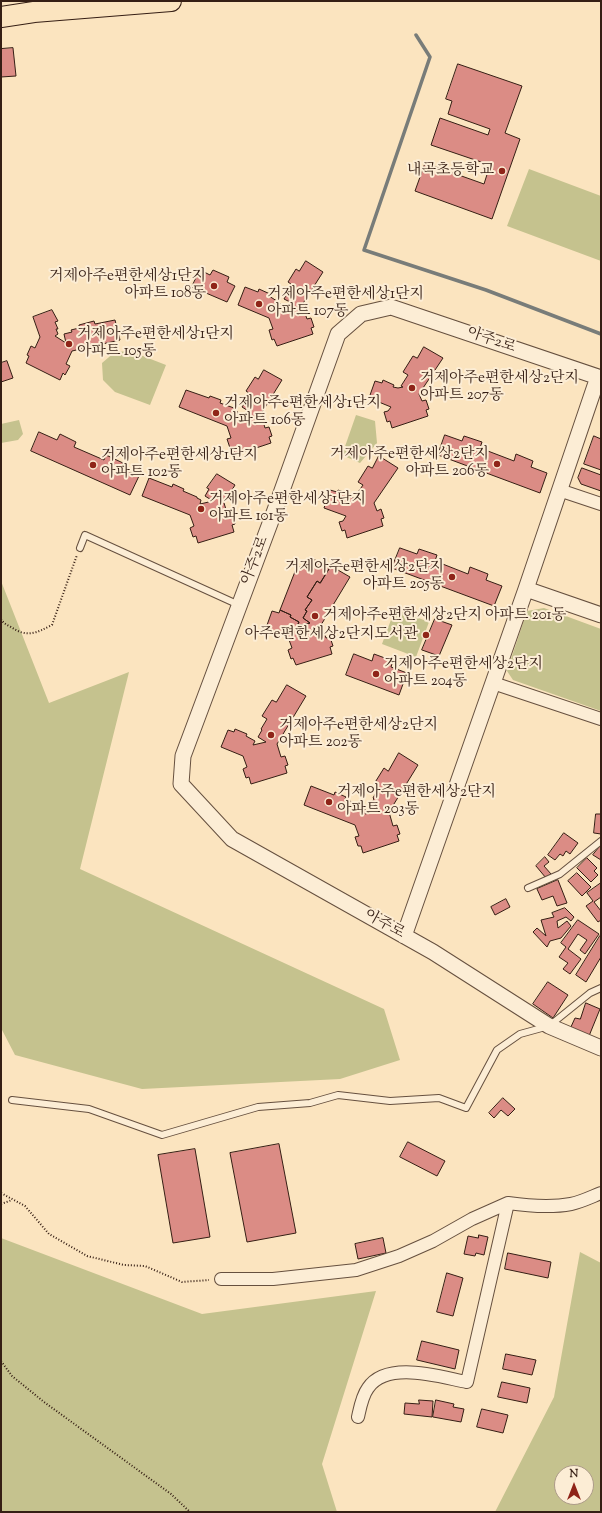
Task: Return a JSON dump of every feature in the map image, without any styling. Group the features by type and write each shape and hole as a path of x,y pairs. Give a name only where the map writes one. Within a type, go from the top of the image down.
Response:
{"highway":[{"path":"1,17 34,12 170,1"},
{"path":"1,28 50,22 81,8"}],"street":[{"name":"아주2로","path":"181,784 183,756 275,510 338,334 362,314 391,307 600,375"},
{"path":"404,936 600,375"},
{"path":"559,490 601,504"},
{"path":"526,589 601,615"},
{"path":"493,683 601,719"},
{"name":"아주로","path":"181,784 232,839 433,952 549,1026 601,1048"},
{"path":"221,1279 273,1280 356,1270 413,1250 433,1241 472,1219 508,1203 543,1207 558,1206 573,1203 601,1193"},
{"path":"358,1417 361,1403 368,1387 384,1375 408,1372 468,1382 508,1203"}],"lane":[{"path":"80,548 85,535 239,605"},
{"path":"528,888 560,874 601,841"},
{"path":"12,1100 89,1109 162,1135 258,1107 310,1103 338,1095 390,1101 439,1098 466,1108 497,1050 520,1034 549,1026 590,993 601,988"}],"path":[{"path":"1,619 20,634 36,634 52,625 80,548"},
{"path":"1,1193 25,1206 49,1234 87,1256 124,1265 145,1266 182,1282 221,1279"},
{"path":"1,1204 12,1200"},
{"path":"1,1361 12,1376 44,1402 171,1494 190,1512"}],"shaded area":[{"path":"529,169 601,196 601,261 507,226"},
{"path":"130,351 166,365 150,405 115,392 103,380 102,363 115,352"},
{"path":"356,415 375,421 377,443 360,463 342,455"},
{"path":"19,420 23,434 18,440 1,443 1,424"},
{"path":"1,581 49,703 129,672 80,869 384,1009 400,1060 340,1079 142,1089 15,1055 1,1028"},
{"path":"544,608 601,629 601,711 513,680 507,671 527,611"},
{"path":"395,609 429,622 416,657 382,644"},
{"path":"1,1238 202,1314 376,1291 322,1464 337,1512 1,1512"},
{"path":"580,1252 601,1263 601,1512 495,1512 554,1397"}],"building":[{"path":"13,48 16,76 1,77 1,49"},
{"path":"458,64 522,86 505,133 520,139 492,219 415,191 425,163 484,184 490,165 431,145 440,118 488,135 490,129 448,114 452,101 446,99"},
{"name":"거제아주e편한세상1단지 아파트 107동","path":"306,261 323,272 302,305 307,319 311,318 314,327 311,328 313,334 277,346 274,339 272,340 269,330 273,329 269,318 238,305 245,287 258,292 259,289 270,294 269,296 280,303 279,307 292,303 284,299 288,292 286,291 291,284 288,282 296,269 299,271"},
{"name":"거제아주e편한세상1단지 아파트 108동","path":"200,270 210,275 213,270 229,277 227,282 235,286 227,302 192,287"},
{"name":"거제아주e편한세상1단지 아파트 105동","path":"52,310 58,321 55,322 58,329 56,329 58,334 55,336 66,343 64,334 79,328 79,325 94,321 95,324 115,320 120,340 72,351 66,364 70,366 65,375 63,373 60,380 26,363 29,356 27,355 31,346 35,348 40,337 33,317"},
{"name":"거제아주e편한세상2단지 아파트 207동","path":"424,347 443,358 419,394 422,401 426,400 429,409 426,410 428,416 392,428 390,421 387,422 384,412 388,411 391,407 369,398 375,381 382,383 383,380 394,385 393,387 403,387 401,386 408,375 403,372 413,356 417,358"},
{"path":"7,361 13,378 1,382 1,363"},
{"name":"거제아주e편한세상1단지 아파트 106동","path":"264,370 282,380 261,414 265,428 269,427 272,436 269,437 271,443 235,455 233,448 230,448 227,439 231,438 227,426 179,407 186,390 209,398 210,396 221,400 220,403 234,408 234,410 238,412 237,416 250,412 242,407 249,393 246,391 255,377 258,379"},
{"name":"거제아주e편한세상1단지 아파트 102동","path":"39,432 57,440 60,434 76,442 74,447 104,460 106,455 123,463 120,468 139,476 130,495 31,451"},
{"name":"거제아주e편한세상2단지 아파트 206동","path":"445,435 462,441 464,436 482,442 480,448 514,461 516,454 533,461 531,467 547,473 540,493 438,455"},
{"path":"594,436 601,439 601,470 584,464"},
{"path":"379,456 398,468 374,503 377,511 381,509 384,518 381,519 383,526 347,538 345,530 342,531 339,522 343,521 346,516 324,508 330,490 337,492 338,490 349,494 348,496 353,498 358,496 356,495 363,485 358,482 368,466 372,468"},
{"path":"582,468 601,475 601,491 581,484 578,478"},
{"name":"거제아주e편한세상1단지 아파트 101동","path":"217,474 235,485 224,503 228,516 232,515 235,524 232,525 234,532 198,543 196,536 193,537 190,528 194,526 190,515 142,496 149,478 172,487 173,484 184,489 183,491 201,500 200,504 213,501 205,496 209,489 207,488"},
{"name":"거제아주e편한세상2단지 아파트 205동","path":"400,548 417,554 419,549 437,555 435,561 468,574 470,567 488,574 486,580 502,586 494,606 392,568"},
{"path":"315,560 331,566 320,583 317,581 307,597 312,600 305,610 307,611 303,618 310,623 297,626 299,622 290,617 291,615 280,610 296,569"},
{"name":"거제아주e편한세상2단지 아파트 201동","path":"331,566 350,577 321,625 326,638 330,637 333,646 330,647 332,654 296,665 293,658 291,659 288,650 292,648 288,637 266,628 272,611 279,613 280,610 291,615 290,617 299,622 297,626 310,623 303,618 307,611 305,610 312,600 307,597 317,581 320,583"},
{"path":"435,619 452,625 439,656 422,650"},
{"name":"거제아주e편한세상2단지 아파트 204동","path":"354,654 372,661 374,654 393,661 391,667 407,673 399,695 346,675"},
{"name":"거제아주e편한세상2단지 아파트 202동","path":"287,685 306,696 277,744 281,757 285,756 288,765 285,766 287,773 251,784 249,777 246,778 243,769 247,767 243,756 221,747 228,730 234,732 235,729 247,734 246,736 255,741 253,745 266,742 258,737 267,719 262,716 272,700 276,702"},
{"name":"거제아주e편한세상2단지 아파트 203동","path":"399,753 418,765 389,812 393,826 397,825 400,834 397,835 399,841 363,853 361,846 358,846 355,837 359,836 355,825 304,805 311,786 334,795 335,792 346,797 345,799 362,806 362,808 366,810 365,814 378,810 370,806 379,787 374,784 384,768 388,771"},
{"path":"596,814 601,814 601,834 594,833"},
{"path":"564,833 578,843 570,854 566,851 563,856 560,854 555,860 548,855"},
{"path":"601,845 601,860 593,855"},
{"path":"545,857 549,862 544,866 551,874 546,878 536,866"},
{"path":"587,858 597,868 594,871 598,875 591,882 577,868"},
{"path":"577,873 591,887 582,896 568,881"},
{"path":"558,880 567,903 557,906 553,896 542,900 537,889"},
{"path":"601,883 601,897 594,902 601,911 601,920 598,922 586,906 593,901 587,893"},
{"path":"506,899 510,907 495,915 491,907"},
{"path":"565,908 574,917 571,921 566,917 557,921 558,928 567,921 571,926 561,938 550,941 547,947 533,932 537,928 546,936 541,920 554,917 552,913"},
{"path":"578,920 599,934 585,954 580,950 587,940 578,934 568,949 581,959 570,974 563,969 568,963 559,957 566,947 561,943"},
{"path":"600,936 601,957 586,982 576,975"},
{"path":"548,982 568,995 553,1018 533,1004"},
{"path":"586,1003 600,1009 589,1036 570,1029 575,1018 580,1019"},
{"path":"503,1098 515,1109 508,1116 501,1110 494,1118 489,1113"},
{"path":"408,1142 445,1161 437,1176 400,1157"},
{"path":"279,1144 296,1233 247,1242 230,1153"},
{"path":"195,1149 210,1237 173,1243 158,1155"},
{"path":"479,1235 488,1237 484,1255 476,1253 475,1256 464,1254 468,1236 478,1238"},
{"path":"383,1238 386,1253 358,1259 355,1244"},
{"path":"508,1253 551,1262 548,1278 505,1269"},
{"path":"447,1273 463,1278 453,1316 437,1312"},
{"path":"422,1341 459,1350 455,1369 417,1360"},
{"path":"506,1354 536,1360 532,1375 503,1369"},
{"path":"502,1382 530,1388 527,1403 498,1397"},
{"path":"419,1400 433,1401 432,1417 404,1414 405,1403 419,1404"},
{"path":"436,1400 454,1404 453,1407 464,1409 461,1422 433,1417"},
{"path":"482,1409 508,1415 503,1433 477,1427"}],"waterway":[{"path":"416,35 430,57 364,250 486,290 601,334"}],"place":[{"name":"내곡초등학교","path":"502,171"},
{"name":"거제아주e편한세상1단지 아파트 108동","path":"214,286"},
{"name":"거제아주e편한세상1단지 아파트 107동","path":"259,304"},
{"name":"거제아주e편한세상1단지 아파트 105동","path":"69,344"},
{"name":"거제아주e편한세상2단지 아파트 207동","path":"412,388"},
{"name":"거제아주e편한세상1단지 아파트 106동","path":"216,413"},
{"name":"거제아주e편한세상2단지 아파트 206동","path":"497,464"},
{"name":"거제아주e편한세상1단지 아파트 102동","path":"93,465"},
{"name":"거제아주e편한세상1단지 아파트 101동","path":"201,509"},
{"name":"거제아주e편한세상2단지 아파트 205동","path":"452,577"},
{"name":"거제아주e편한세상2단지 아파트 201동","path":"315,616"},
{"name":"아주e편한세상2단지도서관","path":"426,635"},
{"name":"거제아주e편한세상2단지 아파트 204동","path":"376,674"},
{"name":"거제아주e편한세상2단지 아파트 202동","path":"271,735"},
{"name":"거제아주e편한세상2단지 아파트 203동","path":"329,802"}]}
